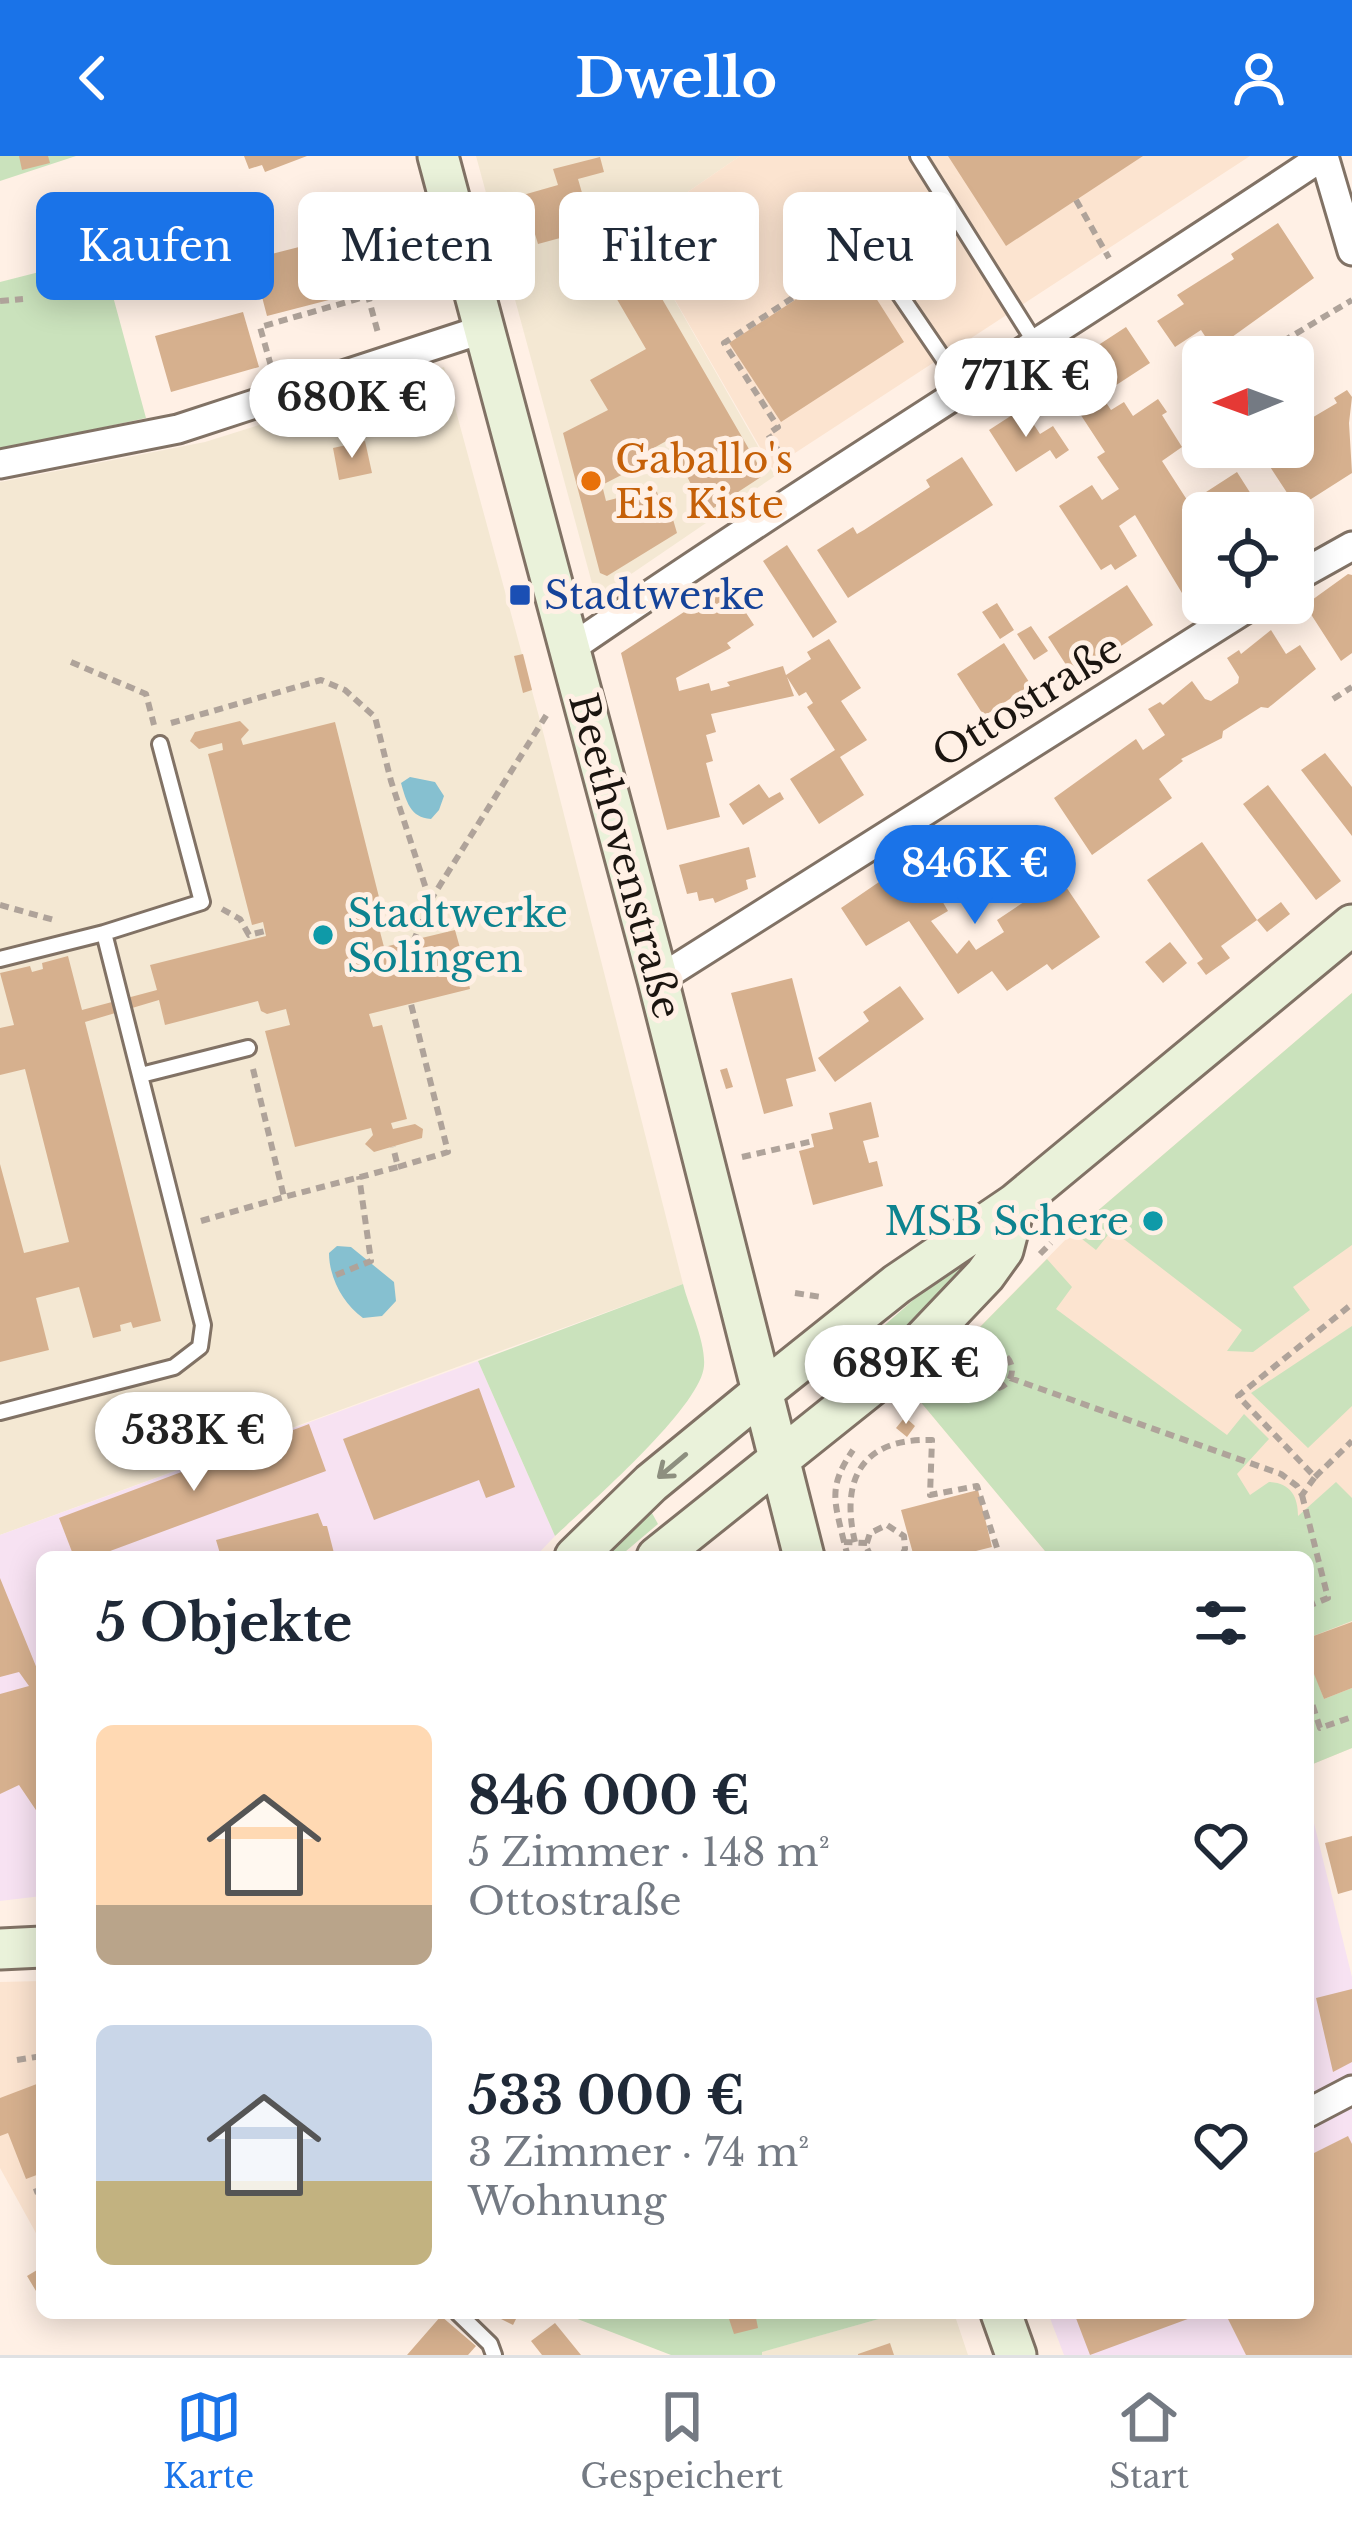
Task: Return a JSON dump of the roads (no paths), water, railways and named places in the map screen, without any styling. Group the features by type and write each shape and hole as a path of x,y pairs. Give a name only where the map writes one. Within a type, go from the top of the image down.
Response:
{"street":[{"name":"Beethovenstraße","path":"438,156 658,980 802,1551"},
{"path":"570,649 803,492 1126,288 1323,156 1352,251"},
{"path":"0,464 178,430 487,328"},
{"path":"1314,567 1352,546"},
{"name":"Ottostraße","path":"658,980 1222,624"},
{"path":"581,1551 651,1483 762,1392 898,1284 1015,1204 1352,925"},
{"path":"664,1551 907,1357 1003,1250 1015,1204"},
{"path":"0,1949 36,1947"},
{"path":"1314,2110 1352,2090"},
{"path":"1003,2319 1016,2355"}],"lane":[{"path":"918,156 1036,344"},
{"path":"903,300 964,389"},
{"path":"0,959 202,902 160,744"},
{"path":"0,1412 174,1367 200,1347 203,1325 104,933"},
{"path":"141,1075 248,1048"},
{"path":"464,2319 490,2344 494,2355"}],"water":[{"path":"410,777 435,782 444,796 431,819 418,815 407,802 401,783"},
{"path":"337,1246 351,1247 394,1282 396,1301 382,1316 363,1318 343,1298 330,1262 329,1253"}],"place":[{"name":"Gaballo's Eis Kiste","path":"591,481"},
{"name":"Stadtwerke","path":"520,595"},
{"name":"Stadtwerke Solingen","path":"323,935"},
{"name":"MSB Schere","path":"1153,1221"}]}
